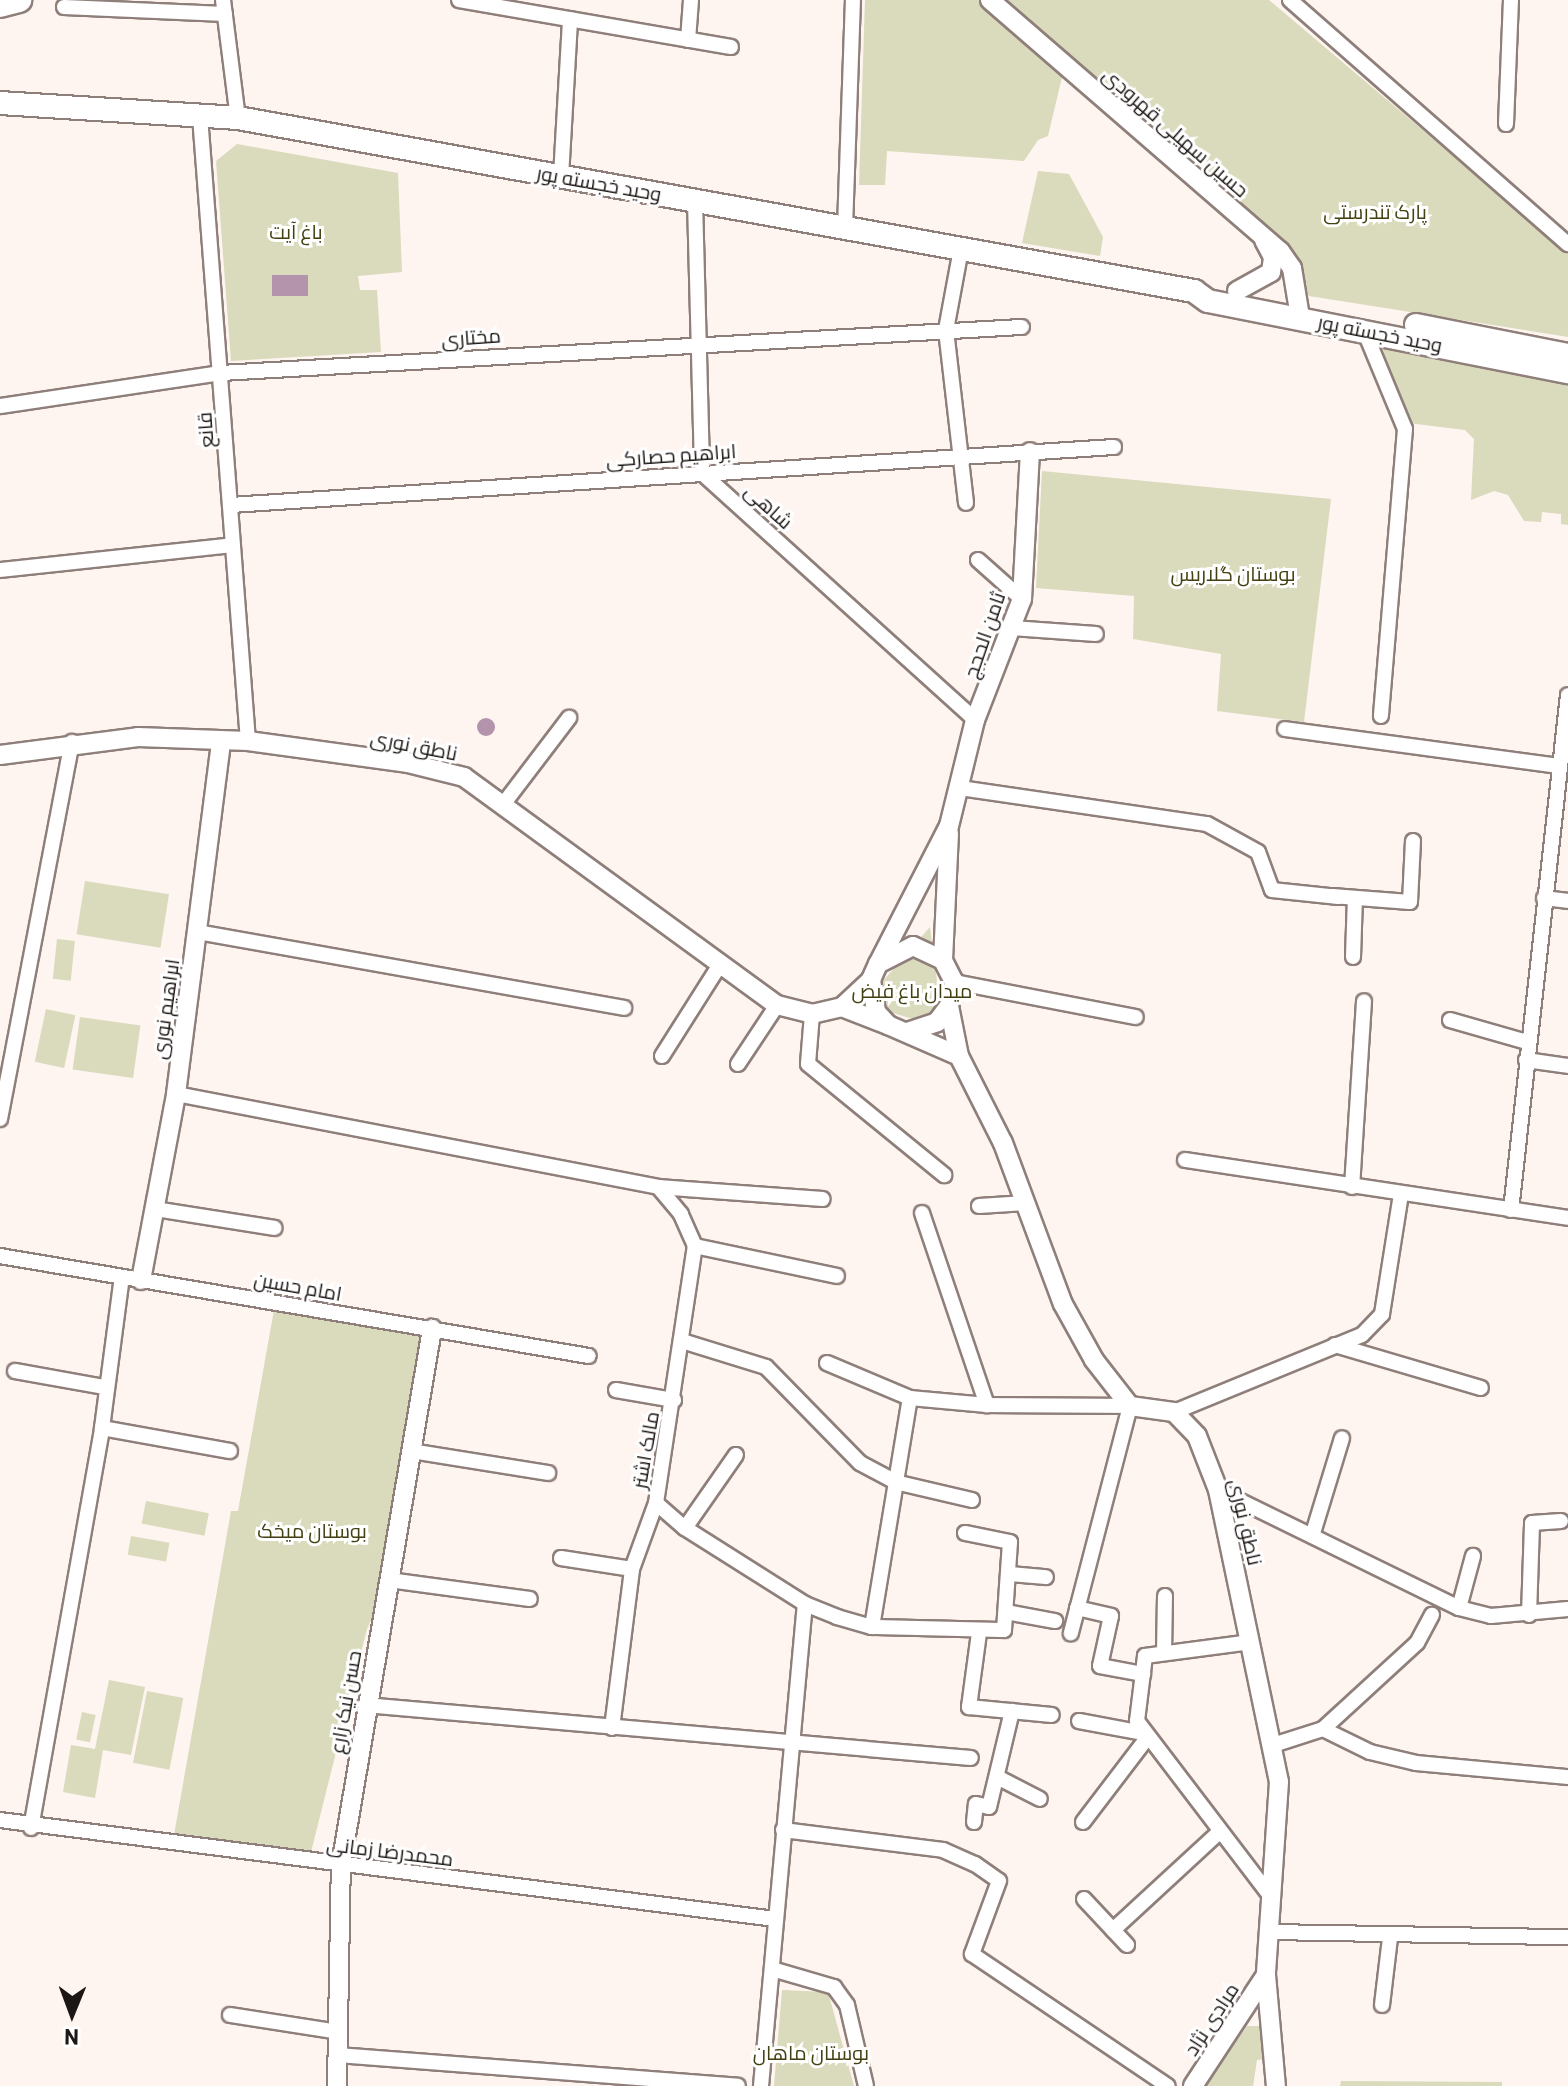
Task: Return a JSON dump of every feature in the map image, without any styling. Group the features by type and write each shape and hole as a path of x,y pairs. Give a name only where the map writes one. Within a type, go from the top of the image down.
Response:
{"highway":[{"path":"0,5 19,0"}],"main road":[{"name":"وحید خجسته پور","path":"0,103 238,118 1194,291 1208,301 1300,310 1568,355"},
{"name":"وحید خجسته پور","path":"1194,291 1210,286 1237,291 1364,330 1568,372"}],"street":[{"path":"459,0 731,47"},
{"path":"688,40 691,0"},
{"path":"845,228 853,0"},
{"name":"حسین سهیلی قهرودی","path":"990,0 1288,260 1300,310"},
{"path":"1506,124 1511,0"},
{"path":"1295,3 1568,244"},
{"path":"64,7 224,7 238,118"},
{"path":"561,177 570,19"},
{"name":"قانع","path":"200,116 248,741"},
{"path":"695,201 702,473"},
{"path":"1237,291 1271,272 1273,257 1261,234"},
{"path":"961,249 946,330 958,456 966,503"},
{"name":"مختاری","path":"0,406 221,373 697,343 1022,327"},
{"path":"1364,330 1405,429 1381,716"},
{"name":"ابراهیم حصارکی","path":"231,505 1114,447"},
{"name":"ثامن الحجج","path":"949,826 975,720 1022,599 1030,452"},
{"name":"شاهی","path":"702,473 975,720"},
{"path":"0,570 233,545"},
{"path":"978,560 1022,599"},
{"path":"1012,628 1096,634"},
{"path":"1511,1210 1527,1042 1565,744 1568,695"},
{"path":"505,802 569,718"},
{"path":"1285,729 1560,766"},
{"name":"ناطق نوری","path":"0,755 72,742 138,737 248,741 408,763 464,777 505,802 777,1005 812,1014 842,1007"},
{"path":"0,1119 6,1073 72,742"},
{"name":"ابراهیم نوری","path":"132,1279 155,1209 176,1094 221,742"},
{"path":"960,788 1207,824 1258,852 1272,890 1410,902 1413,841"},
{"path":"949,826 943,960 954,982 949,1006 959,1056 1026,1203 1063,1304 1094,1360 1130,1406"},
{"path":"888,1025 876,1012 874,972 949,826"},
{"path":"1353,957 1355,898"},
{"path":"1544,898 1568,901"},
{"path":"198,932 624,1008"},
{"path":"943,960 913,946 874,972 842,1007 959,1056"},
{"path":"662,1056 721,963"},
{"path":"954,982 1136,1017"},
{"path":"1352,1187 1364,1001"},
{"path":"738,1064 777,1005"},
{"path":"907,1032 937,1022 949,1006"},
{"path":"812,1014 808,1064 944,1175"},
{"path":"1450,1020 1527,1042"},
{"path":"1526,1060 1568,1066"},
{"path":"176,1094 658,1187 823,1199"},
{"path":"1185,1160 1568,1218"},
{"path":"658,1187 681,1214 695,1246 837,1276"},
{"path":"827,1363 910,1398 987,1405 1130,1406 1174,1412 1362,1335 1382,1314 1401,1194"},
{"path":"979,1206 1026,1203"},
{"path":"155,1209 275,1228"},
{"path":"922,1213 987,1405"},
{"name":"مالک اشتر","path":"612,1728 632,1569 656,1503 695,1246"},
{"name":"امام حسین","path":"0,1256 589,1356"},
{"path":"31,1828 102,1428 104,1387 132,1279"},
{"name":"حسن نیک زارع","path":"337,2086 341,1865 365,1705 432,1329"},
{"path":"682,1341 766,1367 860,1463 895,1482 972,1500"},
{"path":"1335,1345 1481,1388"},
{"path":"15,1371 104,1387"},
{"path":"616,1390 674,1400"},
{"path":"872,1627 910,1398"},
{"path":"1071,1633 1130,1406"},
{"name":"ناطق نوری","path":"1174,1412 1197,1436 1218,1490 1279,1782 1266,1975 1276,2086"},
{"path":"102,1428 230,1451"},
{"path":"1313,1533 1342,1438"},
{"path":"411,1451 548,1473"},
{"path":"685,1528 736,1455"},
{"path":"1218,1490 1313,1533 1459,1608 1491,1616 1529,1615 1568,1609"},
{"path":"656,1503 685,1528 805,1604 872,1627 979,1633 1004,1630 1010,1542 965,1533"},
{"path":"1529,1615 1532,1523 1561,1521"},
{"path":"1459,1608 1473,1556"},
{"path":"561,1558 632,1569"},
{"path":"1010,1574 1046,1577"},
{"path":"389,1580 530,1599"},
{"path":"1164,1653 1165,1596"},
{"path":"761,2086 805,1604"},
{"path":"1077,1608 1111,1616 1100,1666 1143,1674"},
{"path":"1006,1612 1055,1621"},
{"path":"1273,1745 1323,1729 1417,1643 1432,1615"},
{"path":"979,1633 969,1707 1052,1715"},
{"path":"1083,1822 1142,1731 1145,1656 1251,1642"},
{"path":"365,1705 971,1758"},
{"path":"974,1822 976,1804 989,1807 1012,1711"},
{"path":"1079,1721 1142,1731 1218,1833 1271,1897"},
{"path":"1323,1729 1370,1752 1416,1763 1568,1777"},
{"path":"997,1777 1040,1799"},
{"name":"محمدرضا زمانی","path":"0,1820 31,1828 775,1919"},
{"path":"783,1830 943,1850 975,1864 999,1881 972,1954 1168,2086"},
{"path":"1113,1930 1218,1833"},
{"path":"1084,1899 1127,1945"},
{"path":"1269,1932 1390,1938 1568,1937"},
{"path":"1382,2005 1390,1938"},
{"path":"772,1969 834,1987 847,2005 866,2086"},
{"name":"مرادی نژاد","path":"1193,2086 1266,1975"},
{"path":"230,2015 338,2032"},
{"path":"338,2055 738,2086"}],"green space":[{"path":"865,0 978,0 1063,73 1048,136 1038,140 1024,161 887,151 885,185 859,185"},
{"name":"پارک تندرستی","path":"1001,0 1269,0 1568,253 1568,337 1309,296 1289,248"},
{"name":"باغ آیت","path":"237,144 398,173 402,272 358,276 360,290 377,290 381,352 231,361 216,161"},
{"path":"1038,171 1069,174 1103,237 1100,256 1022,243"},
{"path":"1380,341 1568,377 1568,525 1561,524 1561,514 1542,512 1541,522 1524,521 1508,495 1494,491 1471,500 1474,439 1465,430 1408,423"},
{"name":"بوستان گلاریس","path":"1042,471 1331,499 1304,722 1217,711 1221,654 1133,639 1134,596 1036,588"},
{"path":"85,881 169,894 161,948 77,934"},
{"name":"میدان باغ فیض","path":"930,927 943,1028 863,1004"},
{"path":"57,939 75,941 71,981 53,979"},
{"path":"46,1009 75,1015 64,1068 35,1062"},
{"path":"80,1017 140,1025 133,1078 73,1069"},
{"name":"بوستان میخک","path":"274,1310 423,1336 377,1607 367,1629 310,1856 174,1835 231,1511 238,1511"},
{"path":"146,1501 209,1513 204,1536 142,1524"},
{"path":"131,1536 169,1543 166,1561 128,1555"},
{"path":"109,1680 145,1687 131,1755 103,1750 95,1798 63,1792 71,1745 95,1749"},
{"path":"147,1691 183,1698 169,1770 133,1763"},
{"path":"82,1712 96,1715 90,1742 76,1739"},
{"name":"بوستان ماهان","path":"782,1990 828,1992 854,2086 774,2086"},
{"path":"1247,2026 1268,2026 1269,2058 1257,2060 1253,2086 1205,2086"},
{"path":"1341,2081 1502,2082 1502,2086 1340,2086"}],"shaded area":[{"path":"272,275 308,275 308,296 272,296"},
{"path":"486,718 495,727 486,736 477,727"}]}
